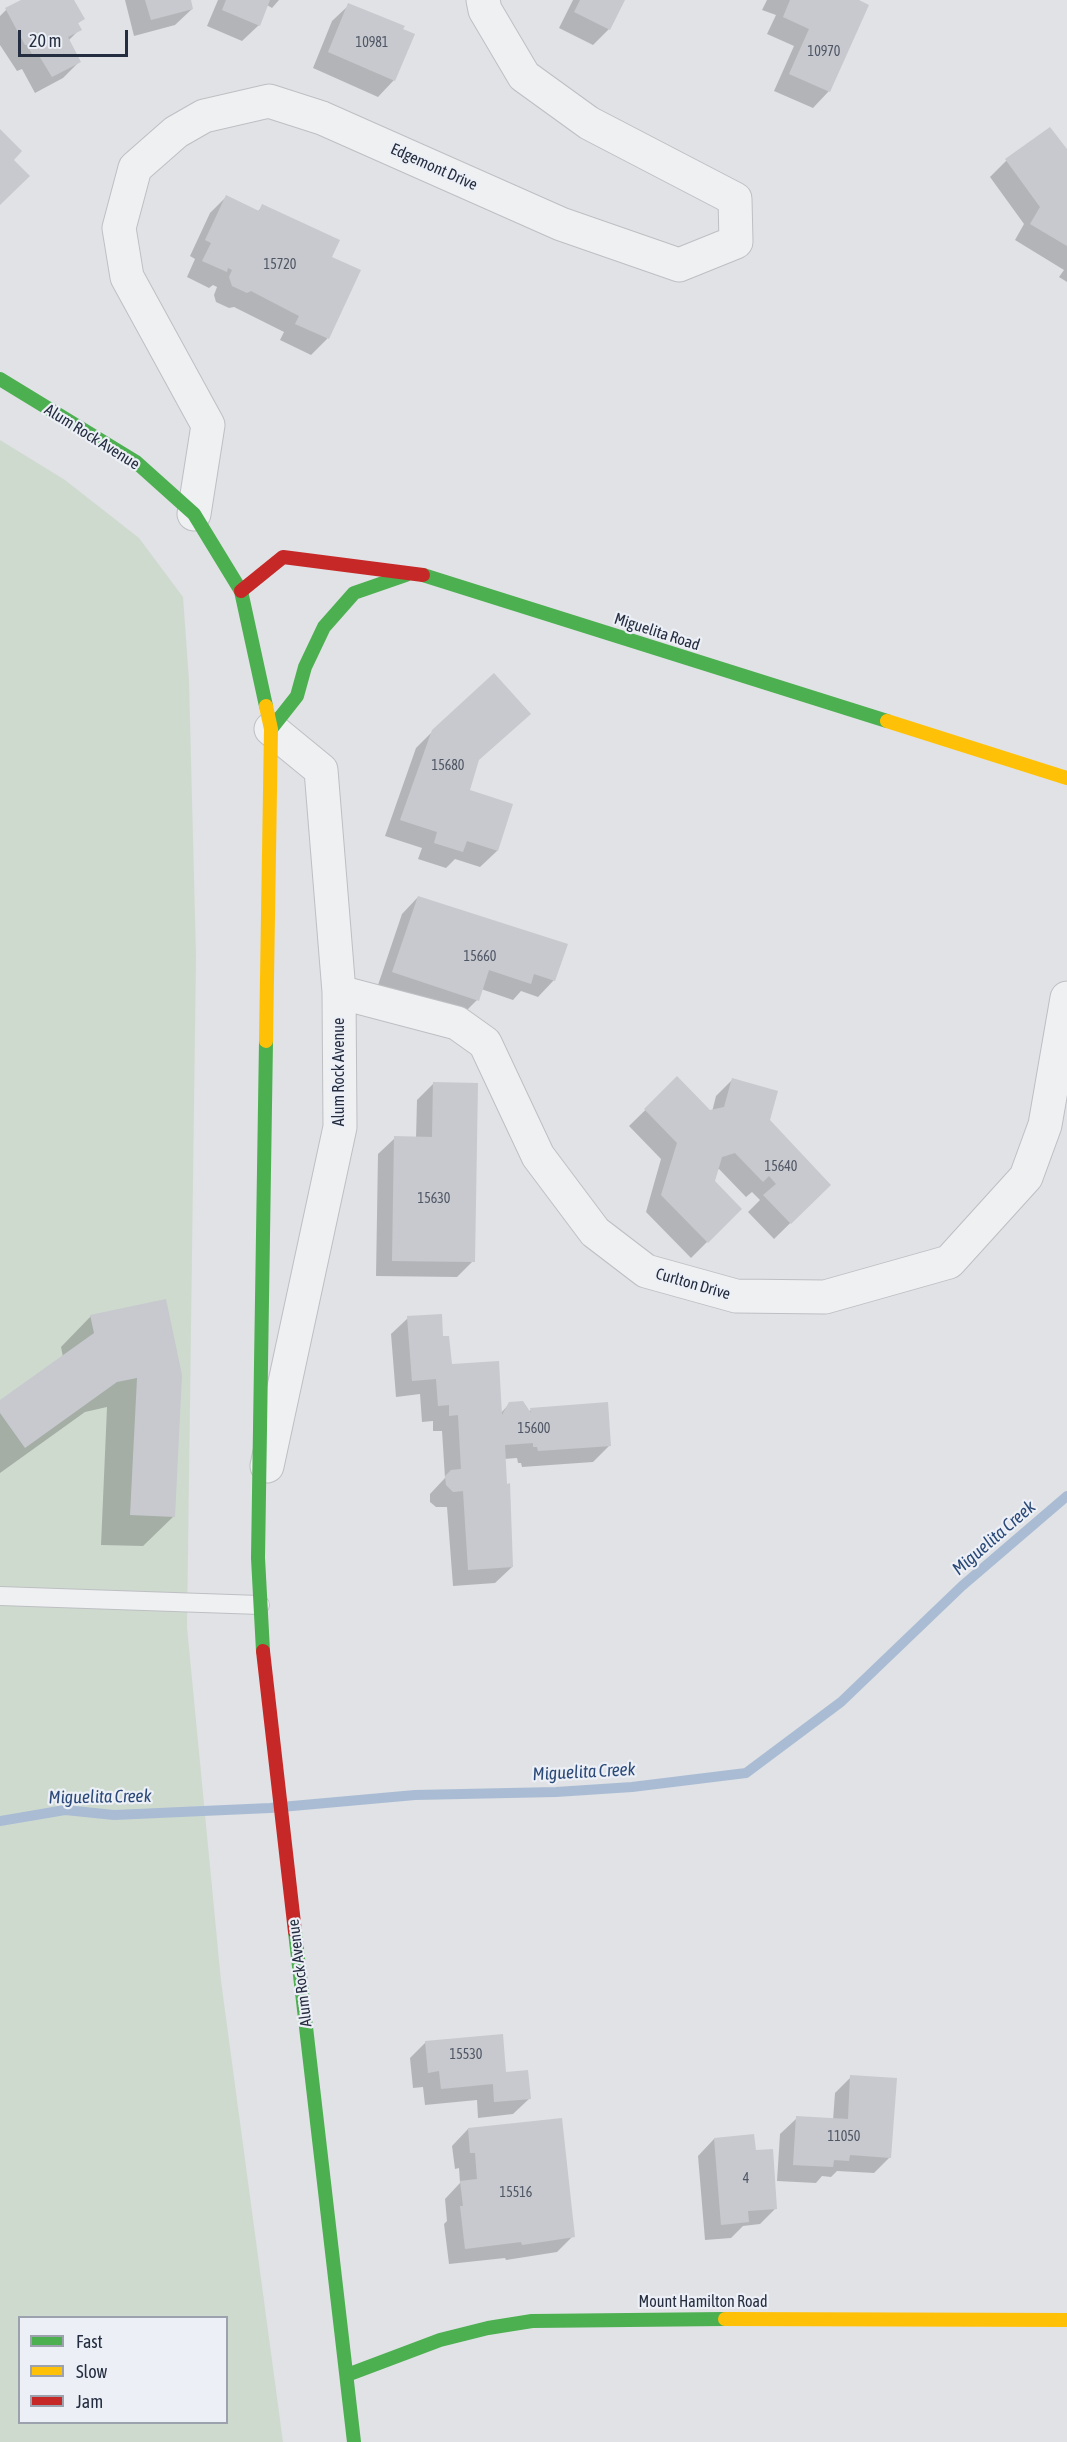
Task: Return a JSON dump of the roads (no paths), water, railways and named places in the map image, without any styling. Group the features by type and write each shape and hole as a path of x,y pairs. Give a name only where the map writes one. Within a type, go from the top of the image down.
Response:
{"street":[{"name":"Edgemont Drive","path":"194,514 208,425 127,277 119,228 135,168 176,132 204,116 269,101 322,118 561,224 679,265 736,242 735,199 589,123 524,76 485,10 483,0"},
{"name":"Alum Rock Avenue","path":"0,379 136,462 194,514 241,591 271,729 259,1503 260,1605 294,1924 354,2442"},
{"name":"Miguelita Road","path":"241,591 284,557 414,572 1067,778"},
{"path":"271,729 297,696 305,666 324,627 354,593 414,572"},
{"name":"Alum Rock Avenue","path":"259,1503 340,1127 339,992 321,770 271,729"},
{"name":"Curlton Drive","path":"339,992 457,1023 485,1043 538,1156 595,1232 646,1270 736,1296 825,1297 949,1262 1026,1177 1045,1125 1067,998"},
{"name":"Mount Hamilton Road","path":"347,2375 440,2340 488,2328 532,2321 579,2319 1067,2320"}],"lane":[{"path":"0,1596 260,1605"}],"waterway":[{"name":"Miguelita Creek","path":"0,1821 65,1810 114,1815 270,1808 415,1795 556,1792 632,1787 746,1773 841,1702 962,1586 1067,1496"}]}
